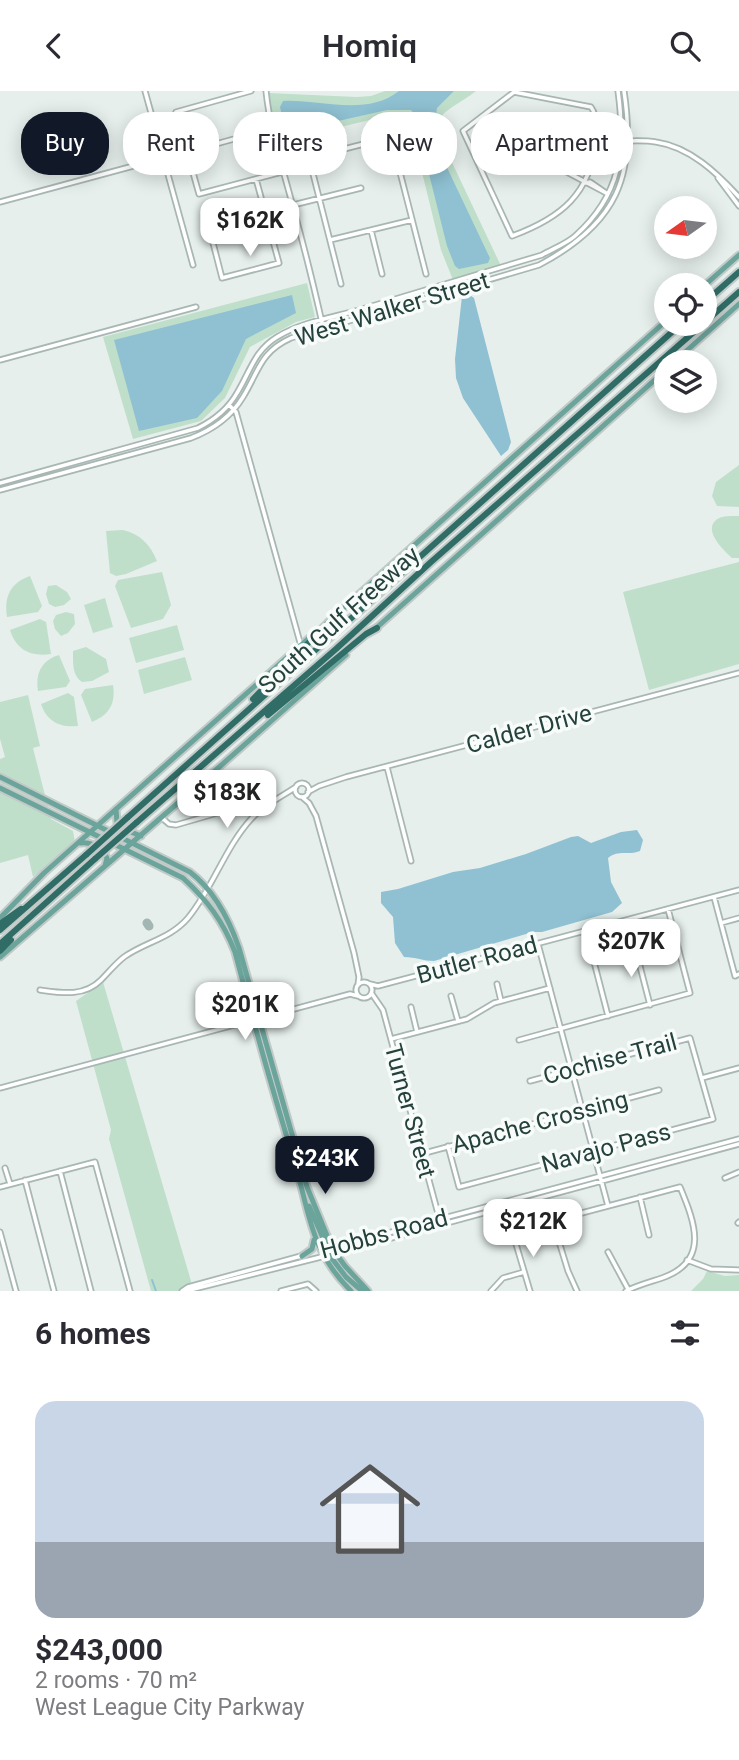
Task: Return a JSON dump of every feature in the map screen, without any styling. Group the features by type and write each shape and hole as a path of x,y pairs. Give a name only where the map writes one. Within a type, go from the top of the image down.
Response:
{"highway":[{"path":"717,291 739,272"},
{"name":"South Gulf Freeway","path":"717,311 739,292"},
{"name":"South Gulf Freeway","path":"0,930 667,336"},
{"name":"South Gulf Freeway","path":"0,944 689,336"},
{"path":"205,747 213,735 339,613"},
{"path":"182,784 366,634 377,628"},
{"path":"0,923 26,907"},
{"path":"0,951 23,924"}],"main road":[{"path":"717,274 739,255"},
{"path":"687,350 739,304"},
{"path":"0,918 44,873 654,332"},
{"path":"0,957 162,818 654,381"},
{"path":"0,777 190,872 208,887 235,935 255,1019"},
{"path":"0,788 183,878 202,895 227,932 328,1252 346,1277 362,1291"},
{"path":"116,809 117,823 141,835"},
{"path":"72,824 79,835 79,843"},
{"path":"79,843 86,842 101,849 107,858 103,869"},
{"path":"288,1129 314,1237 368,1291"},
{"path":"301,1183 328,1252 351,1291"},
{"path":"302,1256 312,1249 314,1237"}],"street":[{"path":"145,91 151,112"},
{"path":"176,112 251,91"},
{"path":"266,91 268,112"},
{"name":"West Walker Street","path":"618,91 620,112"},
{"name":"West Walker Street","path":"624,91 626,112"},
{"path":"514,92 577,103 593,109 596,129 595,147 585,182 575,196 561,212 535,228 512,236 463,131 514,92"},
{"path":"341,284 309,158 391,137 426,274"},
{"path":"633,141 655,141 681,148 739,197"},
{"path":"0,202 123,169"},
{"path":"168,175 193,265"},
{"path":"194,175 199,194 271,175"},
{"path":"283,175 323,327"},
{"path":"572,175 613,197"},
{"name":"West Walker Street","path":"0,483 189,431 209,422 229,405 261,349 279,336 541,255 573,238 594,216 616,175"},
{"name":"West Walker Street","path":"0,490 191,438 213,428 234,409 266,354 282,342 323,327 539,265 580,241 598,223 622,175"},
{"path":"717,176 739,206"},
{"path":"256,179 279,263 222,277 211,235 266,220"},
{"path":"293,205 361,188"},
{"path":"330,240 412,220"},
{"path":"371,230 382,274"},
{"path":"539,265 541,255"},
{"path":"402,297 404,304"},
{"path":"0,360 196,307"},
{"path":"229,405 234,409 301,646"},
{"name":"Calder Drive","path":"300,796 319,786 739,673"},
{"path":"387,767 411,861"},
{"path":"40,990 69,993 91,987 125,956 157,942 187,919 239,834 256,814 299,784 306,784 309,803"},
{"name":"Calder Drive","path":"306,784 319,786"},
{"path":"296,787 316,815 359,977 358,996"},
{"path":"283,796 300,796"},
{"path":"162,818 169,824 176,825 245,806 256,814"},
{"name":"Butler Road","path":"367,983 378,986 739,890"},
{"path":"714,897 737,975"},
{"path":"519,1040 690,993 668,909"},
{"path":"720,923 739,918"},
{"path":"538,943 608,1206"},
{"path":"635,947 650,1005"},
{"path":"593,958 608,1016"},
{"path":"359,977 367,983"},
{"path":"350,994 367,983"},
{"name":"Turner Street","path":"367,983 383,1010 440,1221"},
{"path":"497,984 501,1001"},
{"name":"Butler Road","path":"368,998 378,986"},
{"path":"391,1039 472,1017 501,1001 550,988"},
{"path":"0,1088 350,994 376,1000"},
{"path":"451,996 458,1021"},
{"path":"411,1007 417,1032"},
{"name":"Cochise Trail","path":"530,1081 690,1038 702,1078"},
{"path":"702,1078 739,1068"},
{"name":"Navajo Pass","path":"448,1146 459,1187 594,1151 713,1119 702,1078"},
{"name":"Apache Crossing","path":"421,1154 659,1090"},
{"name":"Hobbs Road","path":"219,1281 739,1139"},
{"name":"Hobbs Road","path":"709,1149 739,1144"},
{"path":"0,1187 95,1162 130,1291"},
{"path":"5,1168 10,1184"},
{"path":"60,1171 91,1291"},
{"path":"725,1178 739,1172"},
{"path":"24,1180 54,1291"},
{"path":"577,1291 568,1272 554,1222 680,1187 696,1233 695,1243 687,1260 676,1271 628,1291 608,1252"},
{"path":"640,1198 649,1234"},
{"path":"0,1232 16,1291"},
{"path":"513,1234 530,1291"},
{"name":"Hobbs Road","path":"184,1291 302,1256 328,1252"},
{"path":"687,1260 711,1269 739,1270"},
{"path":"491,1291 503,1277 524,1272"},
{"path":"219,1281 222,1291"},
{"path":"281,1291 307,1284 316,1291"}],"green space":[{"path":"385,91 476,91 446,112 361,112 361,122 347,125 347,112 271,112 268,93 371,96"},
{"path":"457,173 501,266 453,280 441,250 423,175"},
{"path":"307,283 315,317 296,322 250,347 225,398 201,421 133,439 103,337"},
{"path":"739,465 739,507 717,506 712,496 716,482"},
{"path":"739,516 739,558 732,558 716,540 712,530 716,520 721,517"},
{"path":"123,530 144,541 157,561 116,576 110,573 106,531"},
{"path":"739,562 739,664 649,690 623,592"},
{"path":"162,572 171,605 163,619 131,628 115,586 118,580"},
{"path":"30,576 42,606 38,612 7,617 10,592"},
{"path":"56,585 67,592 71,599 64,605 55,607 49,604 46,594 48,586"},
{"path":"105,598 113,627 93,633 84,605"},
{"path":"66,612 74,614 75,624 68,633 61,636 53,621 56,615"},
{"path":"40,619 46,622 51,654 25,651 16,643 10,630"},
{"path":"177,625 184,650 136,663 129,638"},
{"path":"86,647 106,659 109,672 92,681 82,682 75,672 73,651"},
{"path":"59,655 70,681 66,687 38,691 41,668 48,660"},
{"path":"185,657 192,680 144,694 138,670"},
{"path":"113,685 110,708 92,722 81,695 85,689"},
{"path":"68,693 74,697 78,726 55,723 41,704"},
{"path":"28,695 40,746 33,748 51,819 73,831 75,842 33,877 28,855 0,863 0,759 5,757 0,739 0,702"},
{"path":"103,982 191,1281 190,1291 151,1291 109,1139 111,1130 76,1001"},
{"path":"707,1271 725,1276 739,1275 739,1291 691,1291"}],"water":[{"path":"399,91 454,91 437,108 436,112 361,112 361,116 347,119 347,112 281,112 280,107 283,101 358,105 386,99"},
{"path":"429,175 451,175 490,258 488,263 459,269 455,266 447,246"},
{"path":"467,293 474,298 511,442 508,450 501,456 463,398 456,378 455,359 462,296"},
{"path":"292,295 296,313 246,339 222,391 197,418 139,431 114,340"},
{"path":"637,830 643,840 640,851 616,854 608,858 611,882 622,903 612,912 434,961 404,957 395,943 393,917 381,903 381,892 453,872 480,868 571,837 578,836 591,843 621,832"}],"waterway":[{"path":"152,1280 156,1291"}]}
